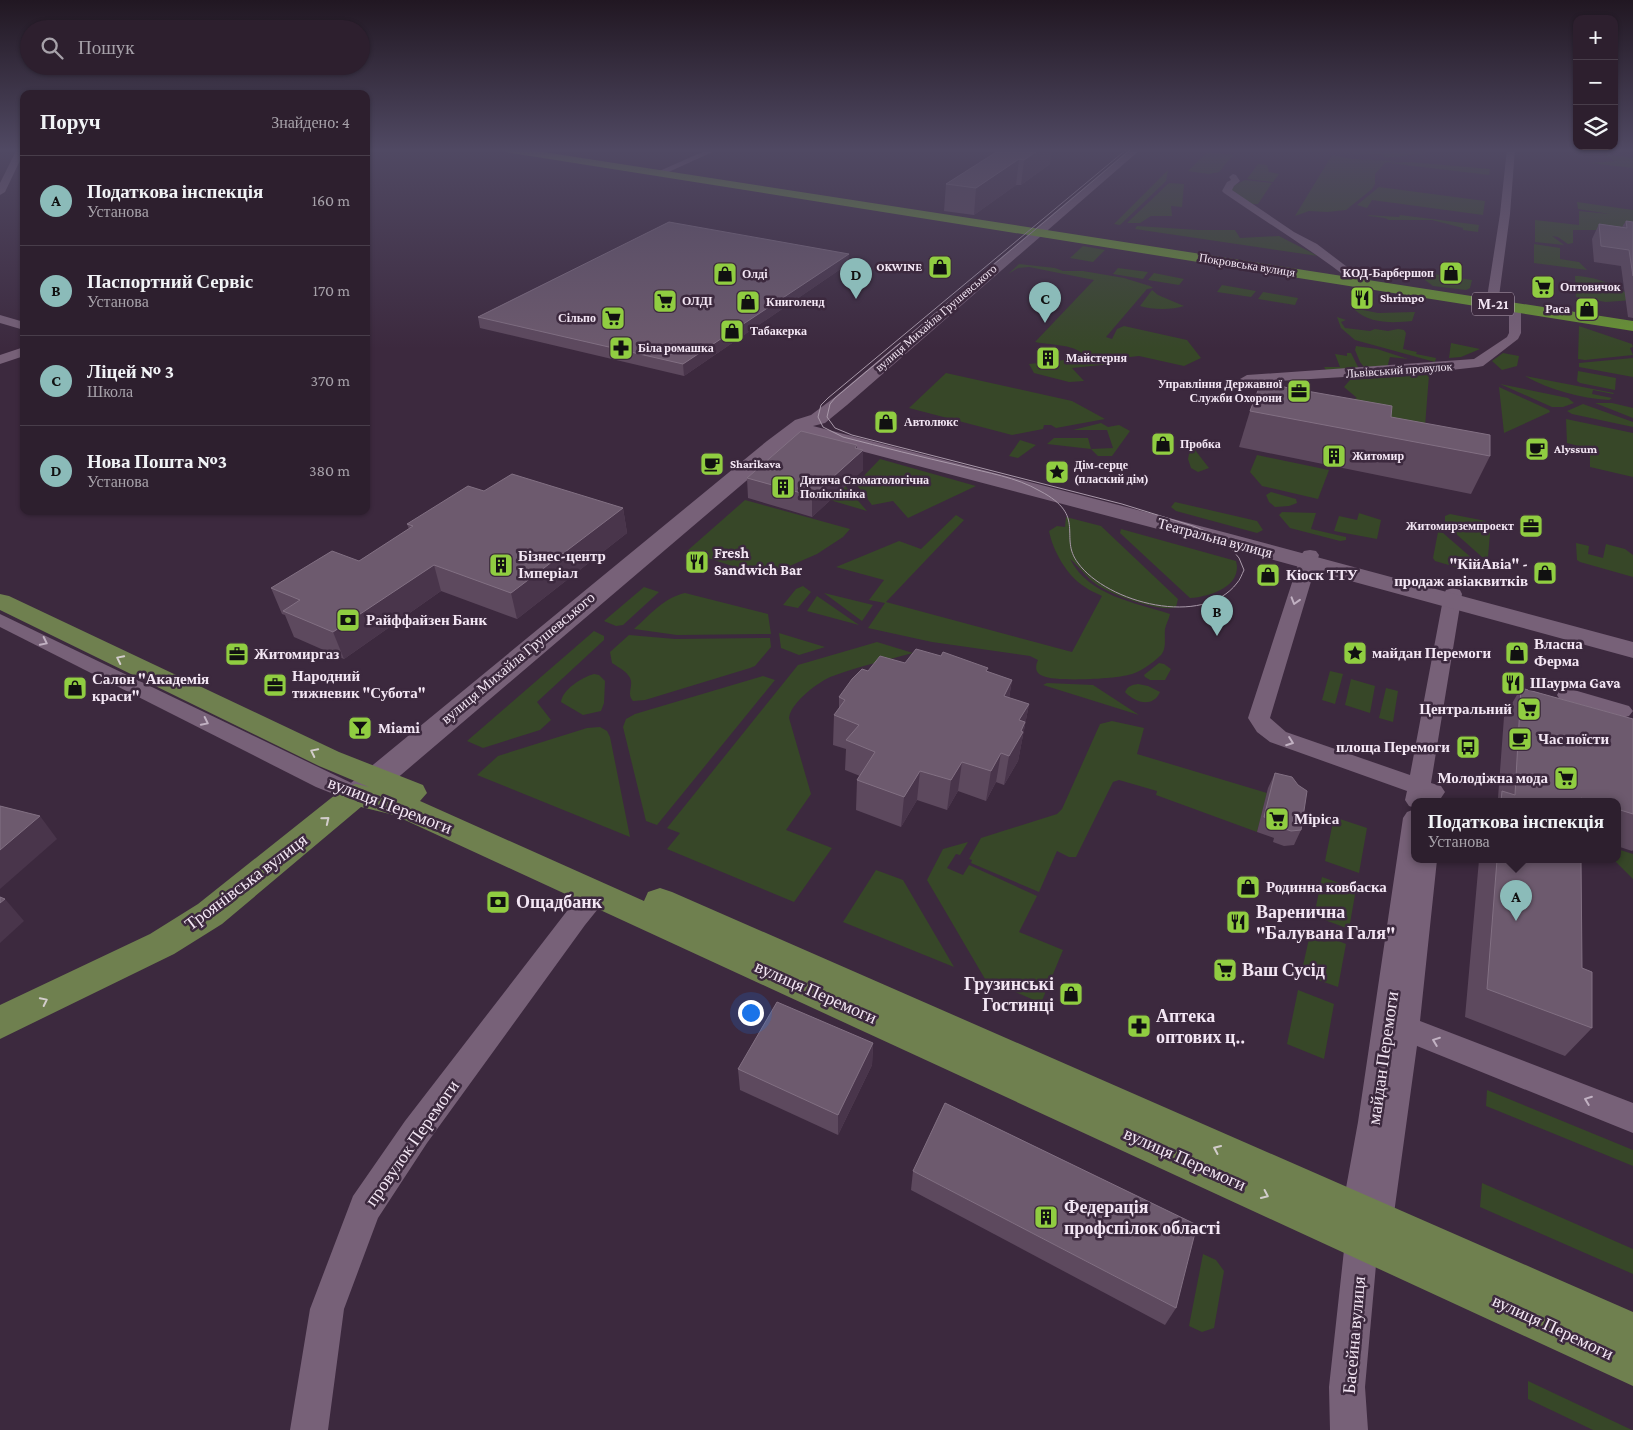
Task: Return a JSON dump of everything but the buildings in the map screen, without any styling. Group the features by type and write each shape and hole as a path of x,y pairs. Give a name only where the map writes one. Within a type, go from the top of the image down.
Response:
{"highway":[{"name":"Покровська вулиця","path":"933,216 1633,326"}],"main road":[{"name":"вулиця Михайла Грушевського","path":"366,787 624,569 799,426 818,419 841,401 1048,216"},
{"name":"вулиця Михайла Грушевського","path":"799,426 801,416 805,410 1051,216"},
{"name":"Театральна вулиця","path":"841,401 839,413 841,419 846,424 860,431 1154,510 1308,558"},
{"name":"Театральна вулиця","path":"799,426 1308,558 1633,650"},
{"name":"Театральна вулиця","path":"1458,600 1633,642"},
{"name":"вулиця Перемоги","path":"0,601 329,759 366,787 402,806 1238,1183 1633,1336"},
{"name":"вулиця Перемоги","path":"366,787 422,797 637,891 1364,1232 1633,1363"},
{"name":"Троянівська вулиця","path":"0,1022 162,944 210,914 366,787"}],"street":[{"path":"1265,216 1290,234 1313,246 1355,278 1353,282"},
{"path":"1492,304 1505,216"},
{"name":"Львівський провулок","path":"1246,379 1442,368 1478,363 1512,339 1515,333 1514,307"},
{"path":"0,319 20,325"},
{"path":"0,360 20,352"},
{"path":"1308,558 1259,718 1265,727 1278,737 1425,796 1458,600"},
{"name":"вулиця Перемоги","path":"0,620 324,781 366,787"},
{"path":"1567,695 1626,718"},
{"name":"майдан Перемоги","path":"1396,1025 1411,862"},
{"name":"майдан Перемоги","path":"1364,1232 1396,1025 1424,863"},
{"name":"провулок Перемоги","path":"309,1430 327,1309 365,1208 416,1132 576,918 597,894"},
{"path":"1396,1025 1633,1118"},
{"name":"Басейна вулиця","path":"1349,1430 1347,1387 1364,1232"}],"green space":[{"path":"1122,216 1130,216 1120,225 1114,224"},
{"path":"1135,216 1172,216 1151,216 1140,223 1127,223"},
{"path":"1371,216 1406,216 1479,225 1478,232 1463,230 1463,228 1432,220 1389,220"},
{"path":"1579,216 1633,216 1633,233 1618,230 1573,230 1573,243 1568,244 1558,237 1552,236 1564,245 1535,242 1535,220 1579,225"},
{"path":"1137,226 1198,230 1235,230 1240,238 1279,236 1318,256 1135,229"},
{"path":"1534,244 1560,248 1560,259 1579,262 1587,270 1534,263"},
{"path":"1083,246 1105,250 1093,262 1070,258"},
{"path":"1019,264 1055,268 1063,271 1083,271 1124,278 1150,286 1153,288 1147,289 1106,337 1112,339 1117,329 1124,326 1187,340 1201,358 1184,366 1139,356 1112,359 1111,364 1072,368 1084,381 1069,382 1034,373 1029,364 1074,359 1083,354 1073,348 1035,342 1094,280 1029,267 1018,268 1008,274"},
{"path":"1118,268 1148,272 1143,279 1113,274"},
{"path":"1154,273 1184,279 1179,285 1148,280"},
{"path":"1427,273 1472,280 1470,288 1466,290 1433,286 1425,280"},
{"path":"1575,276 1606,282 1621,290 1633,300 1606,302 1576,297"},
{"path":"1222,285 1256,291 1251,297 1217,292"},
{"path":"1152,290 1158,295 1184,306 1162,309 1140,306"},
{"path":"1263,292 1298,298 1295,305 1258,299"},
{"path":"1355,310 1378,313 1415,312 1412,321 1382,322 1361,315"},
{"path":"1337,317 1346,320 1341,322 1345,328 1370,331 1375,329 1388,331 1404,330 1406,333 1403,349 1436,358 1435,362 1355,340 1341,328"},
{"path":"1579,326 1632,344 1633,347 1630,348 1633,355 1585,360 1578,359"},
{"path":"1451,343 1480,349 1461,357 1449,358"},
{"path":"1356,346 1377,349 1408,359 1390,357 1387,368 1365,368 1355,350"},
{"path":"1347,353 1351,353 1359,369 1326,370 1324,367 1340,367 1335,354 1347,356"},
{"path":"1503,353 1519,356 1517,366 1502,370 1492,361"},
{"path":"1633,358 1633,377 1579,367 1579,363"},
{"path":"1578,371 1616,378 1615,390 1580,383 1577,381"},
{"path":"946,373 1072,401 1105,419 1056,428 1051,425 1044,425 1043,429 1012,435 909,408"},
{"path":"1429,375 1423,452 1351,400 1357,398 1344,387 1350,380"},
{"path":"1525,376 1614,393 1593,390 1592,394 1612,398 1609,400 1587,397 1555,389"},
{"path":"1500,384 1568,398 1574,403 1563,407 1552,407"},
{"path":"1499,387 1549,410 1550,412 1504,433"},
{"path":"1595,403 1612,403 1633,408 1633,418"},
{"path":"1583,404 1633,422 1633,427 1572,414 1567,411"},
{"path":"1566,419 1633,433 1633,477 1590,467 1590,449 1567,443"},
{"path":"1101,423 1108,427 1119,425 1130,431 1112,456 1098,456 1091,449 1113,448 1107,430 1073,430"},
{"path":"1054,438 1088,438 1091,449 1047,444"},
{"path":"1020,440 1036,445 1018,458 1009,456"},
{"path":"1190,449 1195,450 1209,468 1198,472 1191,468 1188,459"},
{"path":"1257,455 1329,470 1318,499 1262,486 1250,472"},
{"path":"880,459 976,486 908,518 893,501 872,505 856,484"},
{"path":"838,482 848,484 846,487 867,511 823,498"},
{"path":"1271,492 1296,499 1297,503 1289,506 1275,507 1269,502 1266,495"},
{"path":"745,500 850,529 843,537 817,554 785,568 773,568 753,573 687,551"},
{"path":"1175,502 1257,521 1263,530 1257,533 1176,511 1171,507"},
{"path":"1282,512 1316,513 1311,529 1346,537 1346,540 1340,541 1290,528 1279,515"},
{"path":"1359,513 1381,520 1377,539 1334,531 1339,516 1357,520"},
{"path":"1450,514 1486,521 1485,532 1490,533 1488,557 1482,557 1445,524 1445,516"},
{"path":"956,515 964,520 886,602 1072,652 1102,596 1078,582 1057,555 1049,531 1057,526 1065,527 1066,517 1101,526 1178,599 1176,607 1169,608 1147,605 1123,597 1096,584 1070,559 1089,582 1100,589 1128,601 1170,614 1165,629 1164,649 1161,655 1146,667 1128,675 1098,679 1059,679 1040,675 1036,670 1038,660 1030,656 932,642 868,628 885,603 869,600 884,580 836,567 899,541 921,549"},
{"path":"1121,529 1236,561 1237,570 1235,577 1230,583 1215,592 1190,598 1120,533"},
{"path":"1438,532 1443,533 1474,560 1473,567 1466,570 1435,561 1433,558"},
{"path":"1576,543 1589,546 1588,554 1603,558 1606,544 1625,549 1633,555 1633,577 1580,562 1577,560"},
{"path":"803,586 811,592 798,608 783,605 796,589"},
{"path":"644,587 659,592 623,625 616,626 604,621"},
{"path":"685,593 768,614 771,634 677,635 634,629 663,603"},
{"path":"824,593 873,605 862,621"},
{"path":"817,596 859,625 807,611"},
{"path":"594,631 604,636 604,640 537,702 551,720 540,730 483,748 467,741"},
{"path":"779,633 825,647 799,655 781,648"},
{"path":"629,635 675,639 770,638 771,647 755,666 750,668 645,700 633,701 630,694 630,678 623,670 612,663 610,652"},
{"path":"877,642 913,653 853,669 827,679 813,687 800,699 789,718 811,794 786,830 832,848 794,902 667,849 680,833 667,828 798,665"},
{"path":"1159,663 1171,669 1165,680 1150,680 1145,677 1144,675"},
{"path":"1330,671 1343,674 1335,704 1322,700"},
{"path":"594,674 599,675 605,681 604,703 601,711 583,715 561,702 562,697 573,685"},
{"path":"763,676 775,680 657,825 646,821 623,727 626,719 635,714"},
{"path":"1351,679 1375,686 1370,713 1345,705"},
{"path":"1047,683 1093,685 1139,715 1043,685"},
{"path":"1138,684 1148,686 1160,692 1153,700 1148,702 1139,701 1125,692 1130,686"},
{"path":"1386,688 1398,691 1393,722 1379,718"},
{"path":"1112,721 1144,728 1137,754 1267,793 1257,832 1156,795 1157,791 1119,780 1113,782 1076,857 1069,857 1057,851 1039,892 971,863 972,860 969,859 981,838 1057,814 1062,809 1100,724"},
{"path":"600,727 607,731 610,737 630,837 477,775 498,756 587,728"},
{"path":"1334,817 1367,828 1359,873 1325,861"},
{"path":"968,842 960,855 956,854 947,868 963,875 969,865 1037,896 1019,932 1063,950 1041,1003 985,979 927,880 943,849"},
{"path":"1621,850 1633,854 1633,879 1617,863 1621,863"},
{"path":"876,870 903,880 954,967 843,922"},
{"path":"1322,877 1356,889 1349,929 1314,916"},
{"path":"1311,930 1346,944 1338,987 1301,974"},
{"path":"1298,990 1334,1004 1324,1059 1287,1044"},
{"path":"1487,1090 1633,1150 1633,1166 1486,1106"},
{"path":"1482,1183 1633,1249 1633,1274 1480,1207"},
{"path":"1203,1254 1216,1260 1224,1271 1214,1328 1202,1332 1189,1326"},
{"path":"1528,1381 1632,1430 1593,1430 1528,1399"}],"tram line":[{"path":"1047,216 828,398 821,405 818,417 823,427 843,437 1002,476 1040,491 1055,500 1068,518 1070,544 1078,563 1092,577 1110,589 1132,599 1156,605 1179,607 1202,604 1222,597 1238,582 1244,570 1239,558 1229,546 1210,533 1122,504 852,435 835,428 827,417 830,404 835,398 1052,216"}],"place":[{"name":"OKWINE","path":"940,267"},
{"name":"КОД-Барбершоп","path":"1451,273"},
{"name":"Олді","path":"725,274"},
{"name":"Оптовичок","path":"1543,287"},
{"name":"Shrimpo","path":"1362,298"},
{"name":"Нова Пошта №3","path":"856,299"},
{"name":"ОЛДІ","path":"665,301"},
{"name":"Книголенд","path":"748,302"},
{"name":"Раса","path":"1587,309"},
{"name":"Сільпо","path":"613,318"},
{"name":"Ліцей № 3","path":"1045,323"},
{"name":"Табакерка","path":"732,331"},
{"name":"Біла ромашка","path":"621,348"},
{"name":"Майстерня","path":"1048,358"},
{"name":"Управління Державної Служби Охорони","path":"1299,391"},
{"name":"Автолюкс","path":"886,422"},
{"name":"Пробка","path":"1163,444"},
{"name":"Alyssum","path":"1537,449"},
{"name":"Житомир","path":"1334,456"},
{"name":"Sharikava","path":"712,464"},
{"name":"Дім-серце (плаский дім)","path":"1057,472"},
{"name":"Дитяча Стоматологічна Поліклініка","path":"783,487"},
{"name":"Житомирземпроект","path":"1531,526"},
{"name":"Fresh Sandwich Bar","path":"697,562"},
{"name":"Бізнес-центр Імперіал","path":"501,565"},
{"name":"\"КійАвіа\" - продаж авіаквитків","path":"1545,573"},
{"name":"Кіоск ТТУ","path":"1268,575"},
{"name":"Райффайзен Банк","path":"348,620"},
{"name":"Паспортний Сервіс","path":"1217,636"},
{"name":"майдан Перемоги","path":"1355,653"},
{"name":"Власна Ферма","path":"1517,653"},
{"name":"Житомиргаз","path":"237,654"},
{"name":"Шаурма Gava","path":"1513,683"},
{"name":"Народний тижневик \"Субота\"","path":"275,685"},
{"name":"Салон \"Академія краси\"","path":"75,688"},
{"name":"Центральний","path":"1529,709"},
{"name":"Miami","path":"360,728"},
{"name":"Час поїсти","path":"1520,739"},
{"name":"площа Перемоги","path":"1468,747"},
{"name":"Молодіжна мода","path":"1566,778"},
{"name":"Міріса","path":"1277,819"},
{"name":"Родинна ковбаска","path":"1248,887"},
{"name":"Ощадбанк","path":"498,902"},
{"name":"Податкова інспекція","path":"1516,921"},
{"name":"Варенична \"Балувана Галя\"","path":"1238,922"},
{"name":"Ваш Сусід","path":"1225,970"},
{"name":"Грузинські Гостинці","path":"1071,994"},
{"name":"Аптека оптових ц‥","path":"1139,1026"},
{"name":"Федерація профспілок області","path":"1046,1217"}]}
